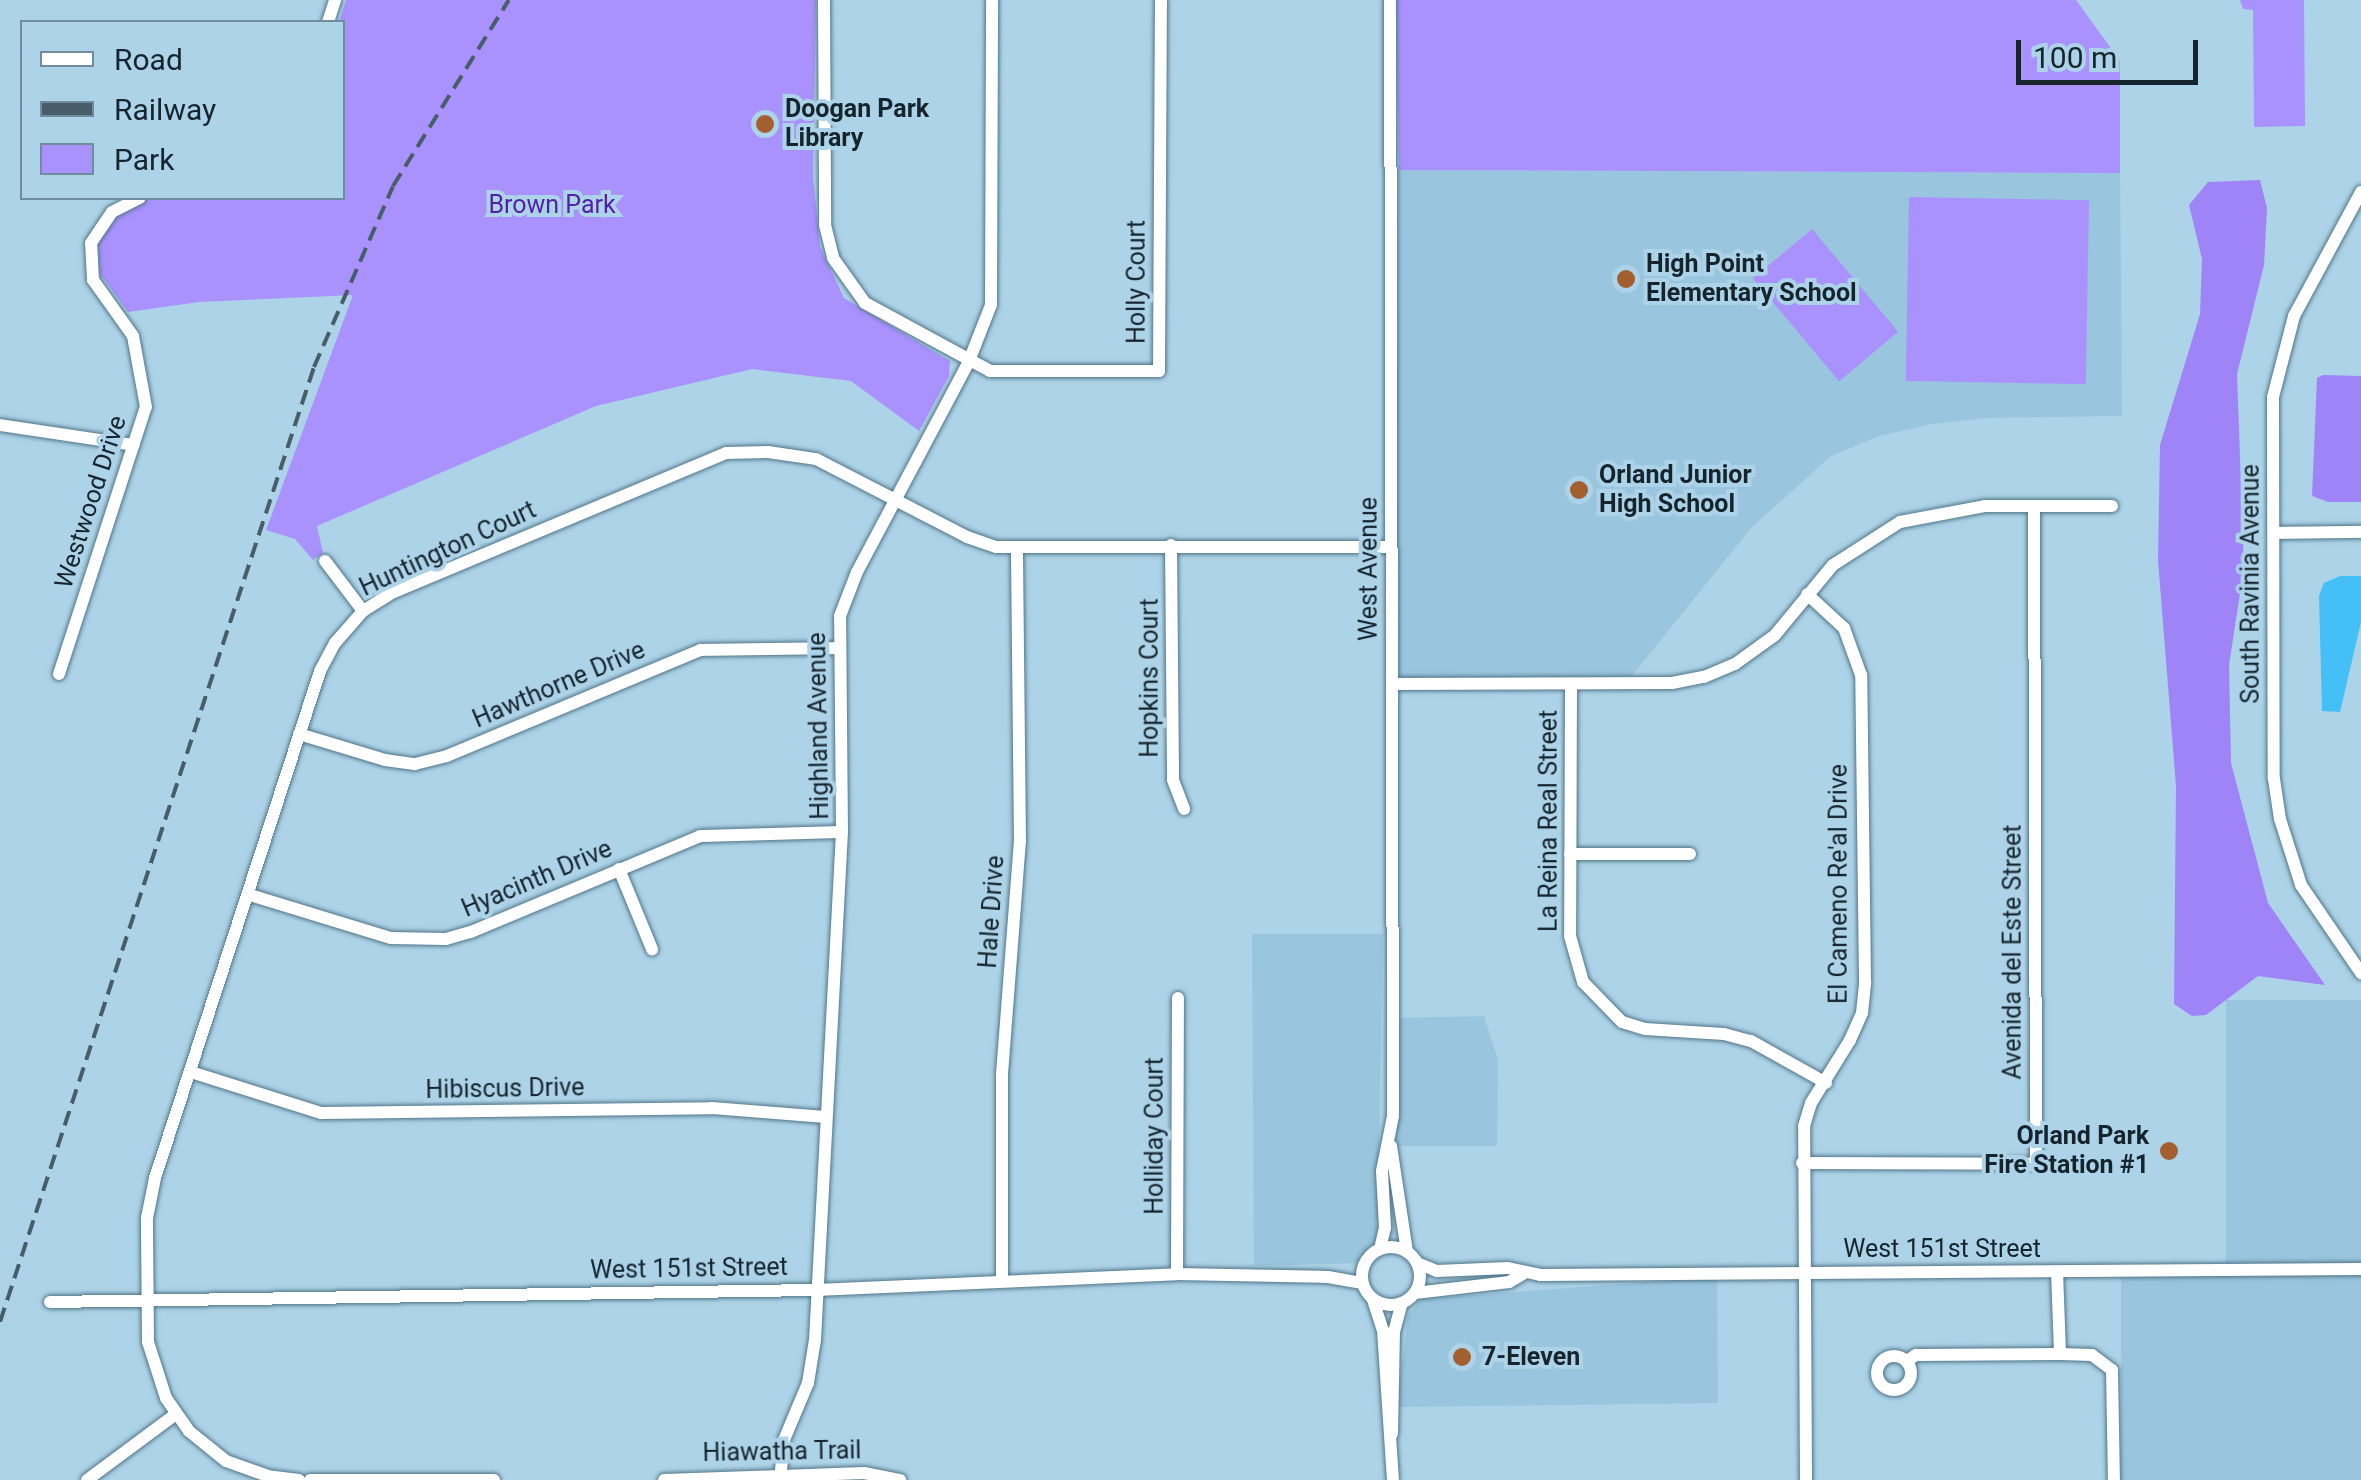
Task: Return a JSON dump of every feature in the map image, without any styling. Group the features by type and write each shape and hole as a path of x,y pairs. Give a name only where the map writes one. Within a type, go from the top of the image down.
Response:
{"street":[{"path":"824,0 825,226 833,258 865,303 968,361"},
{"name":"Highland Avenue","path":"780,1478 784,1440 798,1412 813,1360 842,832 839,648 846,594 968,361 991,305 992,0"},
{"name":"Holly Court","path":"968,361 990,371 1158,371 1161,0"},
{"name":"West Avenue","path":"1380,1249 1385,1228 1382,1171 1393,1116 1390,0"},
{"name":"South Ravinia Avenue","path":"2361,192 2294,316 2273,397 2274,779 2280,819 2301,885 2361,974"},
{"name":"Westwood Drive","path":"59,674 146,406 133,336 93,280 91,243 112,212 136,200"},
{"path":"0,425 134,445"},
{"name":"Huntington Court","path":"299,1480 252,1472 226,1461 189,1432 176,1414 150,1359 145,1300 150,1199 300,734 335,643 364,611 412,585 726,454 768,452 816,459 982,544 1391,546"},
{"path":"1392,684 1672,683 1704,676 1735,664 1775,635 1807,594 1848,554 1900,522 1985,506 2112,506"},
{"name":"Avenida del Este Street","path":"1802,1163 2036,1164 2034,506"},
{"path":"2274,533 2361,532"},
{"name":"Hopkins Court","path":"1172,545 1174,780 1184,809"},
{"name":"Hale Drive","path":"1002,1280 1002,1074 1020,842 1017,547"},
{"path":"324,561 364,611"},
{"name":"El Cameno Re'al Drive","path":"1806,1480 1804,1126 1811,1103 1826,1083 1862,1013 1865,982 1862,675 1844,628 1807,594"},
{"name":"Hawthorne Drive","path":"300,734 385,760 415,764 447,756 700,650 839,648"},
{"name":"La Reina Real Street","path":"1571,684 1570,936 1575,962 1598,1002 1622,1022 1644,1029 1724,1034 1752,1041 1826,1083"},
{"name":"Hyacinth Drive","path":"250,895 368,932 426,940 471,932 700,836 842,832"},
{"path":"1570,854 1690,854"},
{"path":"620,869 652,948"},
{"name":"Holliday Court","path":"1176,1274 1178,998"},
{"name":"Hibiscus Drive","path":"191,1072 321,1113 712,1108 826,1116"},
{"name":"West Avenue","path":"1389,1138 1407,1252"},
{"path":"1391,1441 1395,1421 1394,1332 1402,1303 1415,1293 1420,1278 1417,1264 1407,1252 1380,1249 1365,1262 1362,1284 1373,1300 1383,1330 1393,1480"},
{"name":"West 151st Street","path":"1328,1276 1365,1262"},
{"name":"West 151st Street","path":"1417,1264 1437,1271 1508,1268 1522,1274 2361,1269"},
{"path":"2057,1271 2060,1354"},
{"name":"West 151st Street","path":"50,1302 816,1290 1176,1274 1328,1276 1362,1284"},
{"name":"West 151st Street","path":"1415,1293 1509,1282 1522,1274"},
{"path":"1373,1300 1402,1303"},
{"path":"1907,1360 1916,1354 2092,1355 2112,1370 2114,1480"},
{"path":"87,1480 176,1414"},
{"name":"Hiawatha Trail","path":"664,1480 864,1473 900,1480"},
{"path":"310,1480 494,1480"}],"shaded area":[{"path":"1399,170 2120,173 2122,416 1986,418 1932,424 1879,436 1831,456 1752,527 1622,688 1396,688"},
{"path":"2260,180 2267,208 2264,265 2237,374 2244,567 2229,665 2231,763 2268,903 2325,985 2258,976 2206,1015 2192,1016 2174,1004 2176,786 2158,560 2160,445 2200,314 2202,259 2189,205 2208,182"},
{"path":"2361,376 2361,502 2328,502 2312,496 2317,378"},
{"path":"1252,934 1383,934 1377,1251 1361,1263 1254,1266"},
{"path":"2226,1000 2361,1000 2361,1264 2226,1264"},
{"path":"1484,1016 1498,1060 1497,1146 1396,1146 1397,1018"},
{"path":"2121,1272 2361,1272 2361,1480 2121,1480"},
{"path":"1717,1277 1718,1403 1397,1407 1408,1315 1421,1299"}],"green space":[{"name":"Brown Park","path":"346,0 816,0 813,176 820,247 844,298 950,361 949,376 919,431 851,381 752,369 596,406 317,526 323,553 313,560 295,539 266,530 353,295 199,302 128,312 100,274 98,243 117,216 143,200 345,200 345,20 340,20"},
{"path":"1396,0 2076,0 2120,61 2120,173 1399,170"},
{"path":"2240,0 2304,0 2305,126 2254,127 2253,10 2243,9"},
{"path":"1909,197 2089,200 2086,384 1906,381"},
{"path":"1812,229 1898,332 1839,381 1753,278"}],"water":[{"path":"2340,576 2361,576 2361,622 2340,712 2322,711 2319,596 2324,583"}],"railway":[{"path":"0,1322 314,367 393,186 509,0"}],"place":[{"name":"Doogan Park Library","path":"765,124"},
{"name":"High Point Elementary School","path":"1626,279"},
{"name":"Orland Junior High School","path":"1579,490"},
{"name":"Orland Park Fire Station #1","path":"2169,1151"},
{"name":"7-Eleven","path":"1462,1357"}]}
